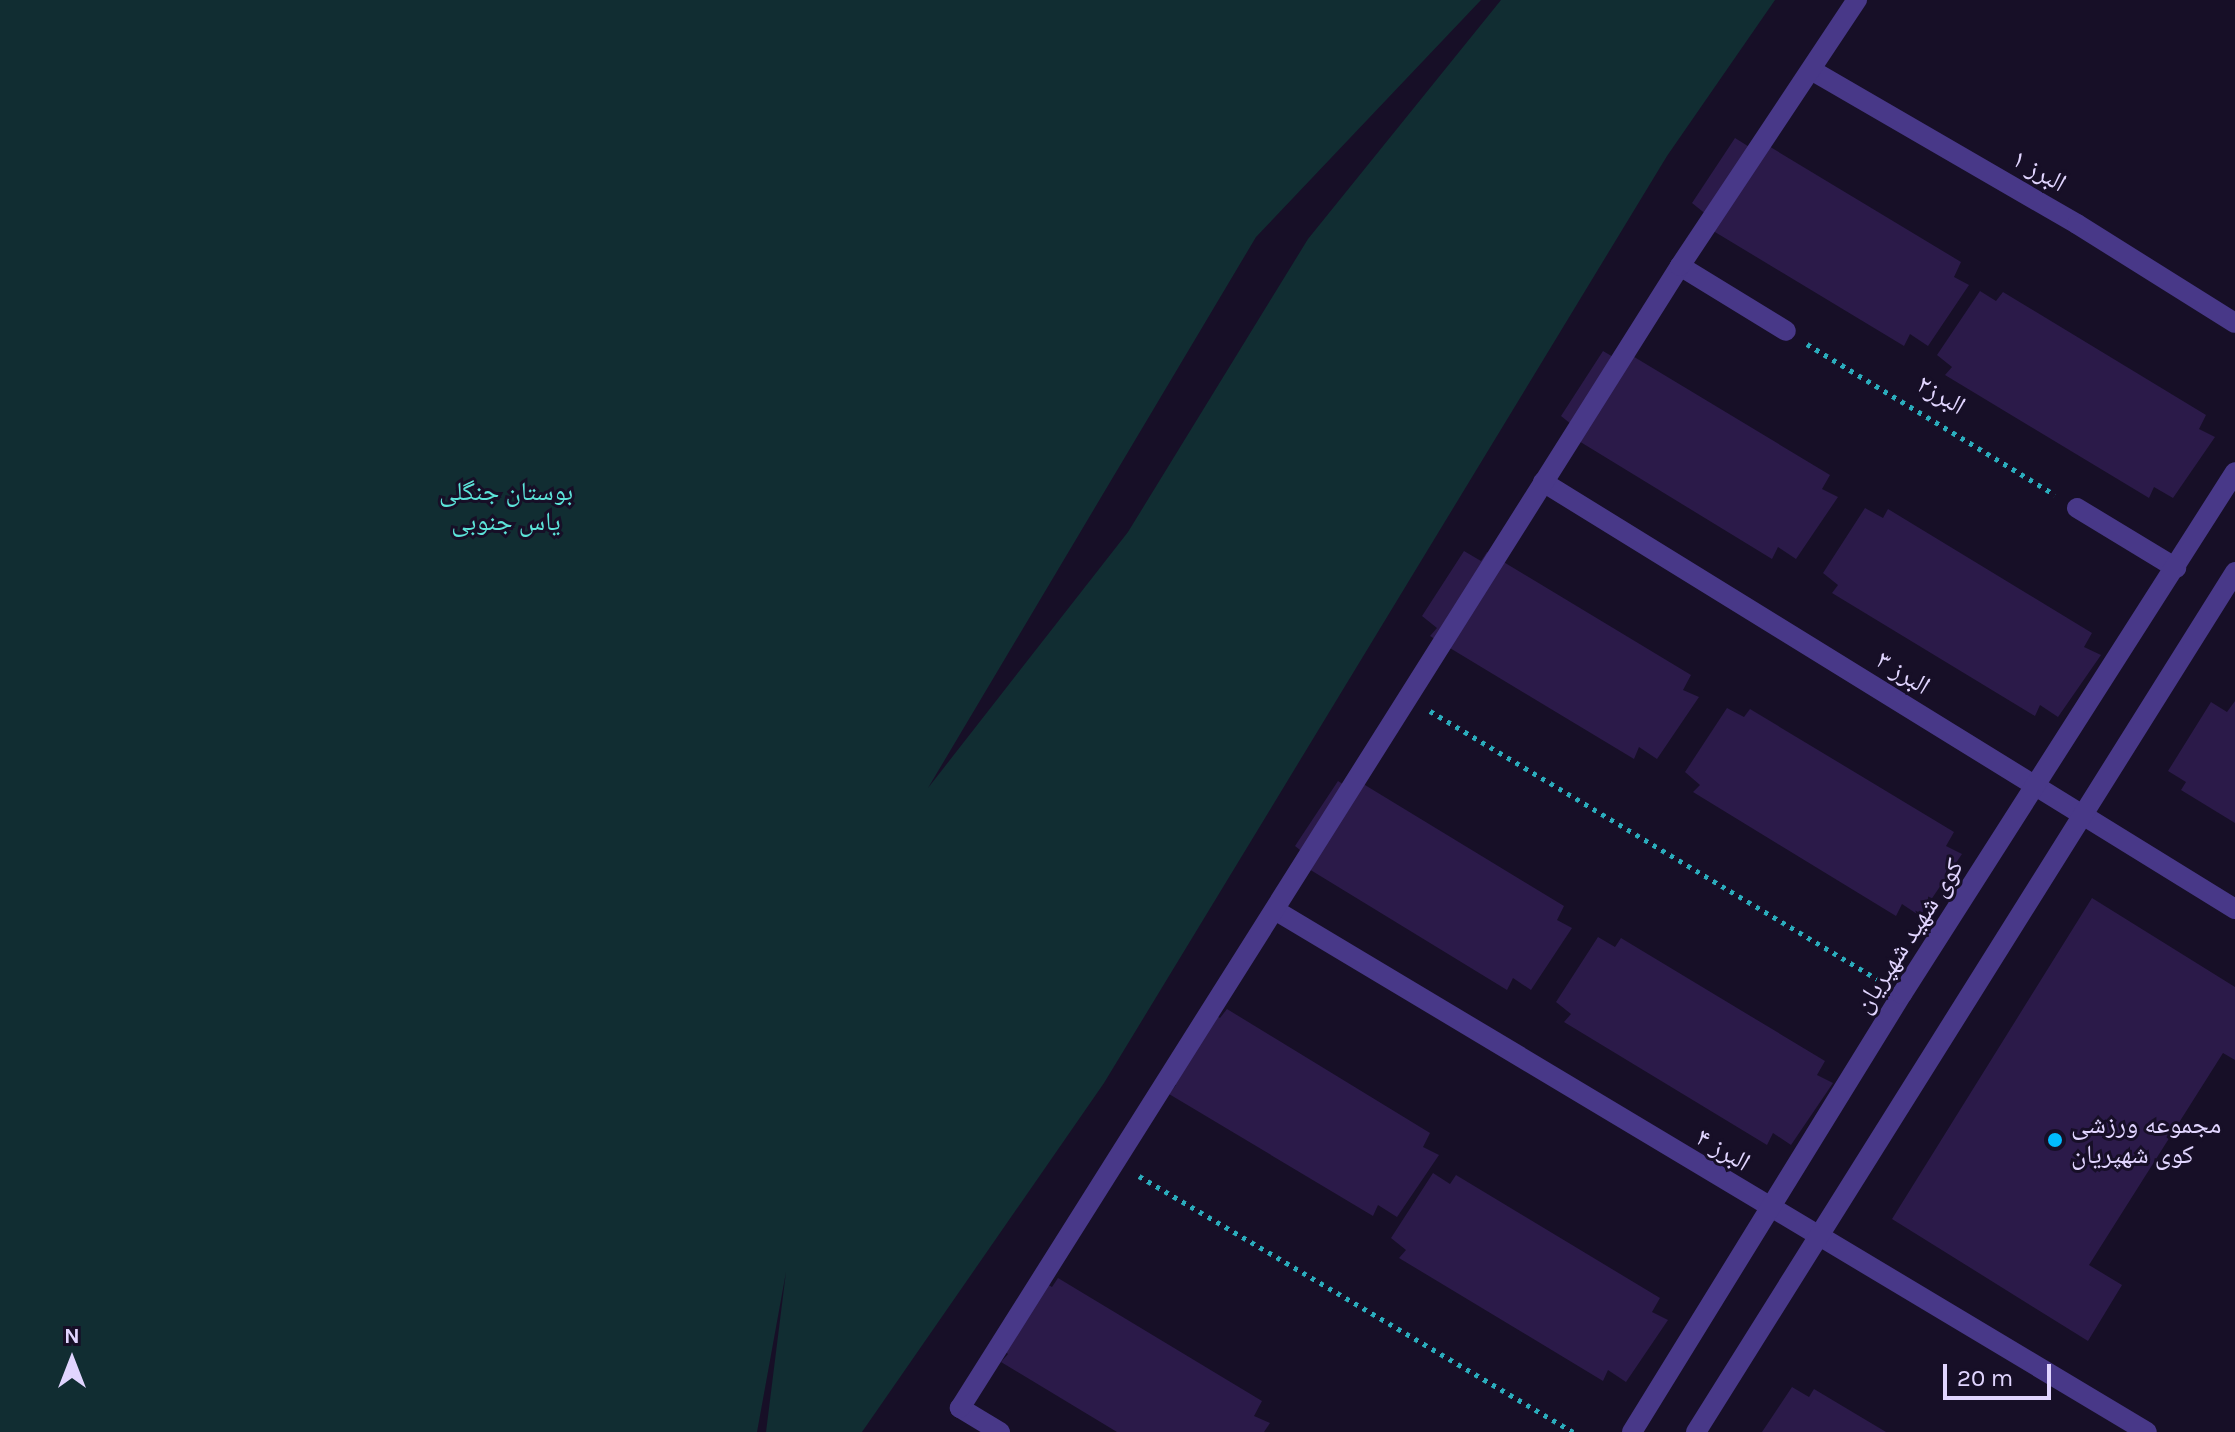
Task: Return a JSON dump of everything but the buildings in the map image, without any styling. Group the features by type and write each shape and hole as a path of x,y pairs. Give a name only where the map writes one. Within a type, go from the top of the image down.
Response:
{"street":[{"path":"1000,1432 960,1408 1680,266 1813,71 1857,0"},
{"name":"البرز ۱","path":"1813,71 2077,224 2235,323"},
{"path":"1680,266 1786,331"},
{"name":"کوی شهید شهپریان","path":"1632,1432 1902,994 2235,472"},
{"name":"البرز ۳","path":"1543,482 2235,909"},
{"path":"2077,508 2176,568"},
{"path":"1696,1432 2080,813 2228,599 2235,572"},
{"name":"البرز ۴","path":"1275,910 2147,1432"}],"path":[{"name":"البرز۲","path":"1786,331 2077,508"},
{"path":"1407,697 1902,994"},
{"path":"1117,1163 1573,1432"}],"green space":[{"name":"بوستان جنگلی یاس جنوبی","path":"0,0 1481,0 1256,237 928,788 1128,532 1308,239 1501,0 1775,0 1667,156 1104,1083 862,1432 766,1432 786,1272 757,1432 0,1432"}],"place":[{"name":"مجموعه ورزشی کوی شهپریان","path":"2055,1140"}]}
